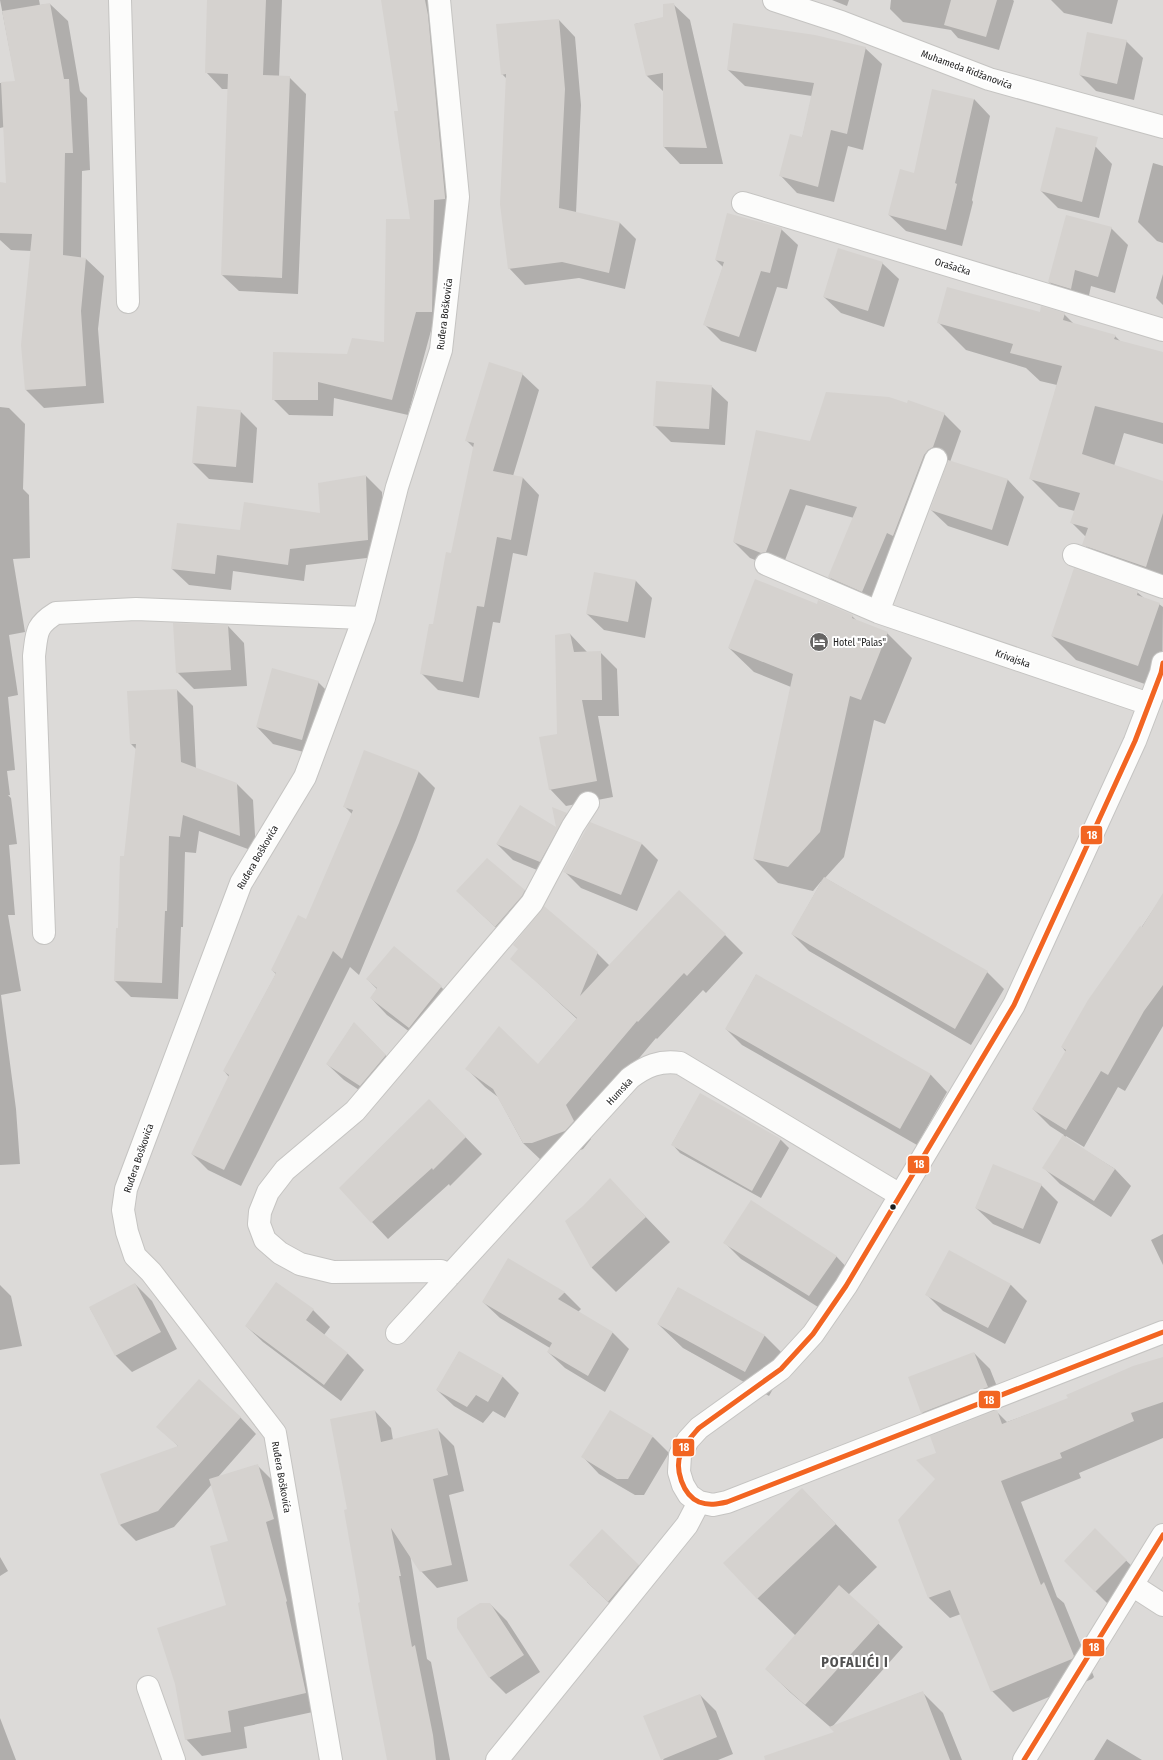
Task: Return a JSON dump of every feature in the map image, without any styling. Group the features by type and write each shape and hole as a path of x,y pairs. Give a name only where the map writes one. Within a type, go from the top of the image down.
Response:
{"street":[{"path":"120,0 128,302"},
{"name":"Ruđera Boškovića","path":"331,1760 275,1433 151,1272 135,1256 127,1232 123,1210 126,1188 241,883 305,777 364,618 397,487 441,350 458,197 439,0"},
{"name":"Muhameda Ridžanovića","path":"774,0 841,22 989,79 1163,127"},
{"name":"Orašačka","path":"743,202 1163,330"},
{"path":"878,612 936,459"},
{"path":"1074,555 1163,587"},
{"name":"Krivajska","path":"766,564 878,612 1149,704"},
{"path":"44,933 34,656 37,631 46,620 56,613 136,609 364,618"},
{"path":"1163,663 1135,741 1014,1004 846,1286 813,1334 781,1369 699,1428 688,1440 680,1455 679,1472 683,1485 689,1495 699,1502 713,1505 727,1502 1163,1332"},
{"path":"450,1275 441,1271 333,1272 300,1264 280,1253 265,1240 259,1224 260,1212 268,1192 285,1170 355,1111 532,903 573,826 588,803"},
{"name":"Humska","path":"397,1333 630,1078 641,1070 654,1064 668,1061 680,1063 900,1195"},
{"path":"497,1760 687,1525 699,1502"},
{"path":"1024,1760 1163,1535"},
{"path":"1132,1585 1163,1605"},
{"path":"148,1687 174,1760"}],"shaded area":[{"path":"0,0 1163,0 1163,1760 0,1760"}],"building":[{"path":"207,0 266,0 263,75 290,76 282,278 221,275 228,74 205,73"},
{"path":"381,0 425,0 428,15 445,197 445,199 434,200 432,312 416,312 392,400 318,382 318,400 272,400 273,352 347,354 352,338 384,342 386,219 410,219 394,111 398,111"},
{"path":"951,0 997,0 986,37 944,25"},
{"path":"50,3 64,79 69,79 73,153 65,153 63,255 86,258 81,311 86,386 25,390 21,345 32,234 0,233 0,182 6,183 1,82 15,81 2,11"},
{"path":"674,3 707,148 663,147 663,73 646,76 634,24 663,17 663,4"},
{"path":"559,19 565,89 559,208 620,222 609,273 562,262 508,269 500,204 506,74 501,75 496,24"},
{"path":"733,23 815,35 866,47 847,134 831,130 818,187 779,176 790,134 802,137 814,83 727,70"},
{"path":"1087,32 1127,40 1117,84 1079,75"},
{"path":"932,89 974,99 946,230 888,215 900,169 914,173"},
{"path":"1056,127 1098,137 1082,202 1040,191"},
{"path":"727,213 782,228 770,273 761,271 739,337 703,325 724,262 715,260"},
{"path":"1066,215 1112,227 1098,277 1075,270 1071,289 1048,282"},
{"path":"838,248 883,262 868,311 823,297"},
{"path":"947,287 1040,312 1041,306 1065,313 1063,320 1116,335 1114,339 1163,352 1163,423 1095,406 1082,454 1163,481 1163,513 1146,567 1082,545 1088,528 1070,523 1080,493 1029,479 1062,366 1010,353 1013,344 937,323"},
{"path":"489,362 523,373 493,471 523,477 511,540 497,537 484,607 477,606 463,682 420,674 429,624 433,624 446,552 451,553 474,443 465,441"},
{"path":"656,381 712,385 709,429 653,426"},
{"path":"826,392 889,397 907,403 908,400 945,413 933,447 924,455 893,536 887,533 862,592 828,577 857,507 790,489 766,552 761,553 733,542 756,430 810,441"},
{"path":"197,406 241,410 236,467 192,463"},
{"path":"948,460 1008,479 992,530 930,510"},
{"path":"366,475 368,540 290,549 288,565 217,555 215,574 171,569 177,523 240,530 244,502 320,513 318,483"},
{"path":"1074,568 1138,591 1137,595 1160,603 1138,666 1051,636"},
{"path":"594,572 636,580 628,622 586,614"},
{"path":"755,579 817,604 818,600 853,615 852,618 888,632 861,700 850,696 820,832 788,867 753,859 793,674 728,648"},
{"path":"173,623 228,625 231,670 176,673"},
{"path":"570,633 574,652 601,651 602,700 582,700 597,781 549,790 539,737 557,734 555,635"},
{"path":"272,668 319,681 302,740 256,727"},
{"path":"177,689 181,762 237,783 240,836 183,815 180,837 169,836 167,911 165,911 162,983 114,981 116,928 118,928 120,856 124,856 136,744 130,744 127,691"},
{"path":"364,750 419,771 399,823 342,959 333,951 224,1170 191,1154 229,1075 223,1071 276,973 271,970 298,915 306,919 353,810 343,807"},
{"path":"520,805 556,827 552,807 567,813 540,862 496,844"},
{"path":"590,822 642,843 621,895 563,872"},
{"path":"487,858 525,890 522,896 495,927 456,891"},
{"path":"824,877 988,971 955,1029 791,934"},
{"path":"679,890 726,934 687,976 684,973 638,1022 637,1021 566,1105 574,1121 565,1131 532,1143 523,1143 493,1089 465,1069 499,1026 538,1064 577,1018 510,959 518,949 513,945 544,906 598,952 580,996"},
{"path":"1163,893 1163,985 1144,1011 1108,1075 1101,1071 1066,1130 1032,1109 1066,1050 1061,1047 1088,1000 1140,926 1142,927"},
{"path":"394,946 442,986 409,1028 370,998 377,988 366,979"},
{"path":"756,974 931,1074 900,1129 725,1029"},
{"path":"354,1022 386,1055 360,1086 326,1064"},
{"path":"700,1093 781,1139 752,1191 671,1145"},
{"path":"429,1099 466,1137 433,1170 432,1168 371,1223 339,1188"},
{"path":"1063,1135 1115,1169 1094,1201 1042,1168"},
{"path":"993,1164 1042,1184 1023,1229 975,1208"},
{"path":"610,1178 646,1217 591,1268 565,1221 583,1206"},
{"path":"751,1200 837,1256 809,1296 723,1243"},
{"path":"949,1250 1011,1284 988,1328 925,1295"},
{"path":"508,1258 565,1292 558,1299 613,1332 588,1376 547,1352 552,1343 482,1302"},
{"path":"276,1282 314,1309 306,1320 348,1353 324,1385 245,1326"},
{"path":"135,1283 161,1332 115,1356 89,1307"},
{"path":"678,1287 765,1335 745,1372 657,1324"},
{"path":"459,1351 503,1376 488,1402 476,1395 467,1407 436,1390"},
{"path":"974,1352 988,1387 921,1413 908,1377"},
{"path":"1163,1357 1163,1402 1131,1413 1134,1421 1060,1453 1062,1458 1001,1481 1041,1585 1044,1582 1074,1656 1072,1659 991,1692 950,1590 928,1598 898,1520 935,1479 916,1460 936,1453 930,1436 997,1410 1002,1424 1068,1398 1066,1395 1133,1366"},
{"path":"199,1379 241,1417 158,1511 119,1525 100,1474 178,1446 156,1427"},
{"path":"375,1410 381,1442 438,1428 448,1475 433,1479 452,1565 420,1572 391,1528 401,1576 399,1576 412,1647 415,1645 433,1735 436,1760 387,1760 358,1603 360,1602 344,1510 347,1509 330,1419"},
{"path":"610,1410 653,1436 628,1479 617,1479 581,1457"},
{"path":"258,1464 274,1519 266,1522 287,1601 306,1693 228,1711 231,1732 185,1740 175,1684 157,1628 226,1605 210,1546 228,1541 209,1479"},
{"path":"802,1488 836,1524 757,1599 723,1563"},
{"path":"1095,1528 1127,1560 1095,1592 1064,1561"},
{"path":"602,1529 639,1565 608,1602 569,1565"},
{"path":"839,1585 880,1622 805,1705 765,1669"},
{"path":"480,1603 490,1603 524,1655 489,1678 457,1628 457,1618"},
{"path":"923,1691 950,1760 765,1760 764,1756 834,1732 829,1727"},
{"path":"700,1694 717,1737 661,1760 643,1716"}],"transit line":[{"name":"18","path":"1163,663 1161,673 1135,741 1014,1005 846,1286 813,1334 781,1369 699,1428 681,1453 679,1459 679,1474 681,1481 688,1494 699,1502 710,1504 727,1502 1163,1332"},
{"name":"18","path":"1024,1760 1163,1535"}],"place":[{"name":"Hotel \"Palas\"","path":"819,642"}],"district":[{"name":"POFALIĆI I","path":"855,1662"}]}
